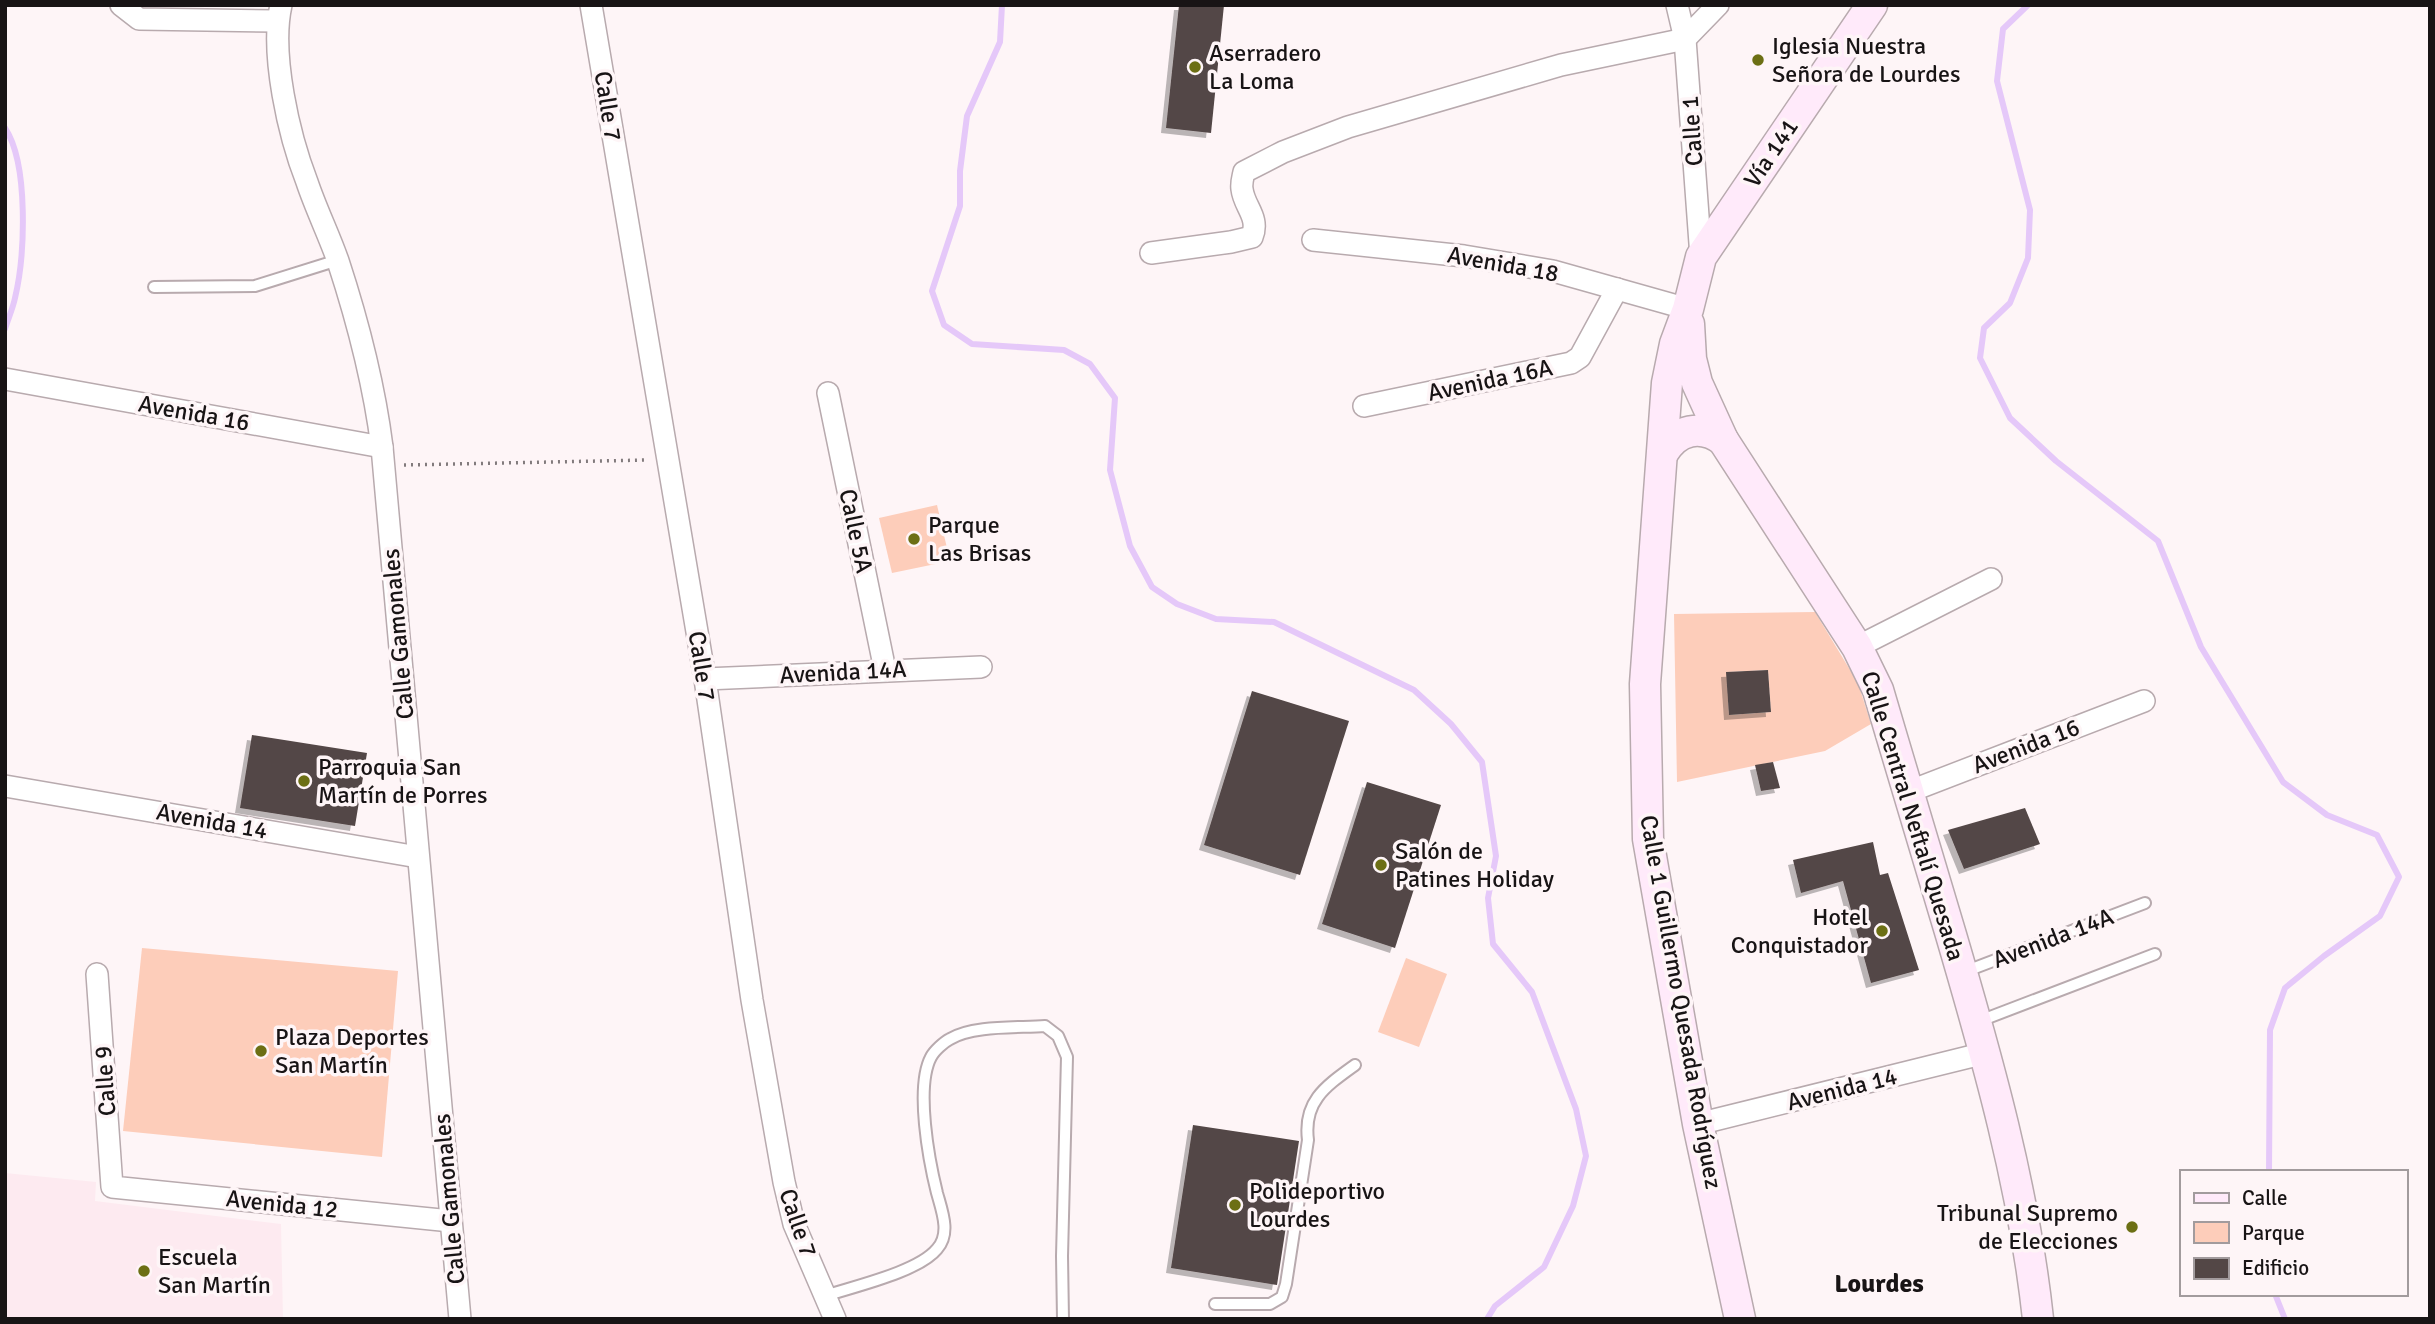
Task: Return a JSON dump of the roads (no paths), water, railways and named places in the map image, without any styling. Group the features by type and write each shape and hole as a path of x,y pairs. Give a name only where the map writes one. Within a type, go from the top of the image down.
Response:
{"main road":[{"name":"Vía 141","path":"1688,309 1701,257 1872,5"},
{"name":"Calle Central Neftalí Quesada","path":"1688,309 1691,359 1697,383 1723,440 1857,646 1878,690 1985,1053 2012,1166 2034,1276 2038,1319"},
{"name":"Calle 1 Guillermo Quesada Rodríguez","path":"1688,309 1675,344 1667,383 1645,684 1648,839 1698,1124 1740,1319"},
{"path":"1663,453 1676,437 1685,432 1705,430 1723,440"}],"street":[{"path":"121,5 139,19 279,13"},
{"name":"Calle 7","path":"591,5 705,679 751,1000 784,1182 794,1224 835,1319"},
{"name":"Calle 1","path":"1677,5 1685,39 1701,257"},
{"path":"1151,253 1252,237 1256,228 1241,187 1244,172 1283,152 1348,127 1560,65 1685,39 1718,5"},
{"name":"Calle Gamonales","path":"279,13 278,62 294,140 306,180 338,260 374,391 383,457 460,1319"},
{"name":"Avenida 18","path":"1313,240 1464,256 1553,271 1688,309"},
{"name":"Avenida 16A","path":"1364,406 1571,363 1580,357 1617,289"},
{"name":"Avenida 16","path":"5,379 383,457"},
{"name":"Calle 5A","path":"828,393 885,670"},
{"path":"1857,646 1991,579"},
{"name":"Avenida 14A","path":"705,679 982,667"},
{"name":"Avenida 16","path":"1908,792 2144,701"},
{"name":"Avenida 14","path":"5,786 418,857"},
{"name":"Calle 9","path":"97,974 112,1187"},
{"name":"Avenida 14","path":"1698,1124 1985,1053"},
{"name":"Avenida 12","path":"112,1187 452,1221"}],"lane":[{"path":"154,287 255,286 338,260"},
{"name":"Avenida 14A","path":"1962,973 2144,903"},
{"path":"1976,1022 2155,954"},
{"path":"825,1296 919,1264 939,1248 945,1231 928,1158 925,1102 926,1074 932,1055 950,1039 968,1031 1045,1026 1058,1037 1066,1057 1063,1319"},
{"path":"1215,1304 1270,1304 1282,1297 1308,1140 1306,1125 1309,1111 1325,1087 1355,1065"}],"waterway":[{"path":"1002,5 1000,42 967,116 960,171 960,206 932,291 944,325 972,344 1064,350 1090,364 1115,398 1110,470 1130,546 1152,587 1177,604 1216,619 1274,622 1414,690 1451,724 1482,762 1496,856 1488,898 1493,944 1532,992 1576,1109 1586,1156 1573,1206 1544,1267 1495,1306 1487,1319"},
{"path":"2028,5 2003,29 1997,81 2030,210 2028,258 2010,303 1984,328 1980,358 2010,418 2056,461 2158,541 2201,647 2283,782 2327,815 2377,835 2399,877 2380,916 2285,988 2270,1030 2269,1170"},
{"path":"5,128 18,164 23,211 18,280 5,329"},
{"path":"2276,1296 2285,1319"}],"place":[{"name":"Iglesia Nuestra Señora de Lourdes","path":"1758,60"},
{"name":"Aserradero La Loma","path":"1195,67"},
{"name":"Parque Las Brisas","path":"914,539"},
{"name":"Parroquia San Martín de Porres","path":"304,781"},
{"name":"Salón de Patines Holiday","path":"1381,865"},
{"name":"Hotel Conquistador","path":"1882,931"},
{"name":"Plaza Deportes San Martín","path":"261,1051"},
{"name":"Polideportivo Lourdes","path":"1235,1205"},
{"name":"Tribunal Supremo de Elecciones","path":"2132,1227"},
{"name":"Escuela San Martín","path":"144,1271"}],"district":[{"name":"Lourdes","path":"1879,1284"}]}
